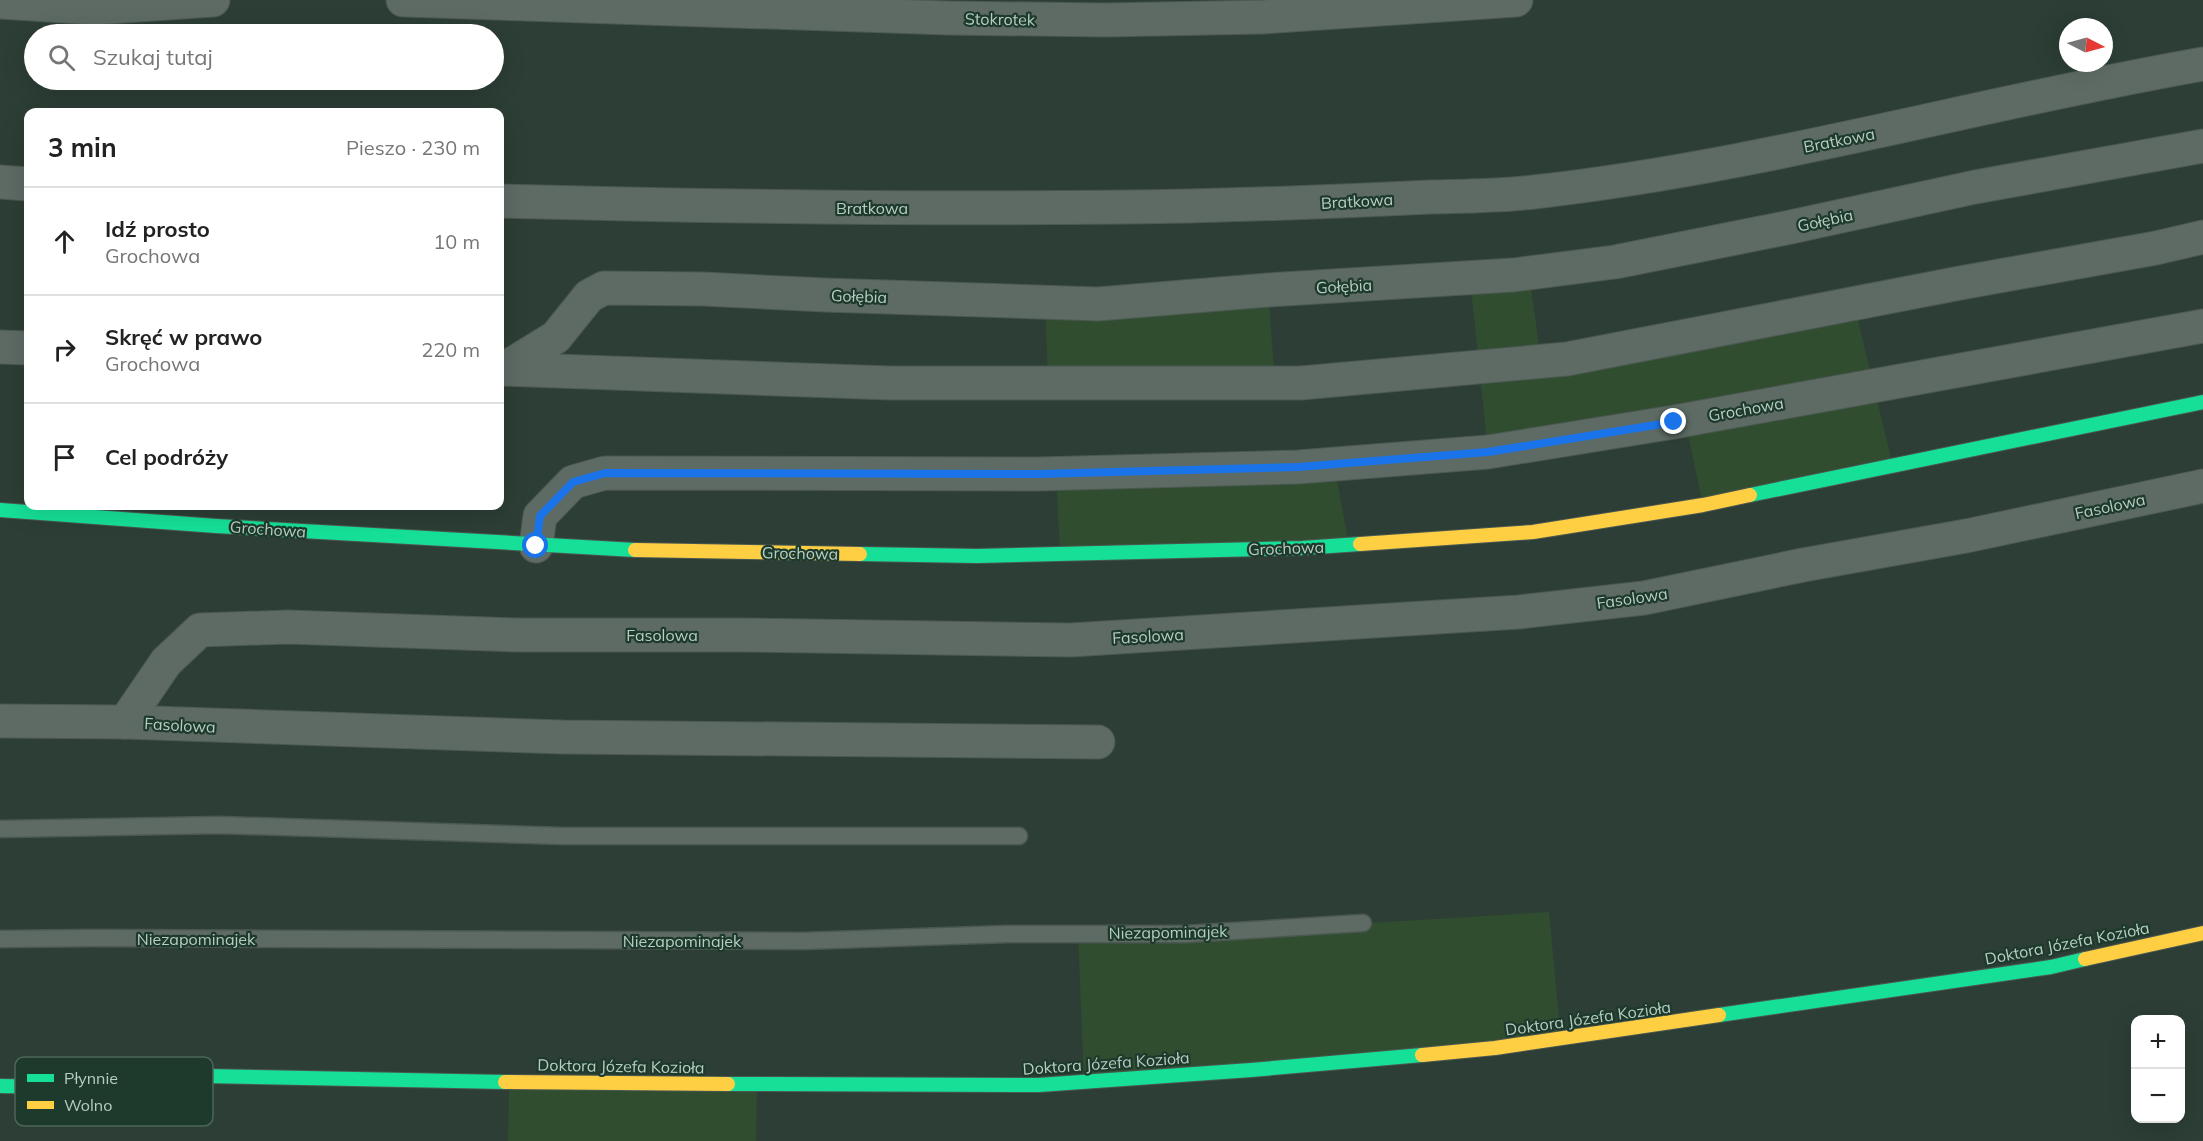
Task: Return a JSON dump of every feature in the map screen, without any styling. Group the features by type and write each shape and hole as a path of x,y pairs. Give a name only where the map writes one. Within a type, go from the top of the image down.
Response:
{"street":[{"path":"0,2 94,8 213,0"},
{"name":"Stokrotek","path":"403,0 936,18 1105,20 1263,17 1516,0"},
{"name":"Bratkowa","path":"504,201 831,208 1016,209 1309,203 1531,192 1691,170 1881,132 2126,77 2203,64"},
{"name":"Gołębia","path":"504,368 556,337 589,296 604,288 703,289 1098,304 1268,290 1513,275 1616,262 1975,187 2203,146"},
{"path":"0,182 24,184"},
{"name":"Gołębia","path":"504,369 890,383 1301,383 1568,359 1949,285 2156,248 2203,237"},
{"name":"Grochowa","path":"536,546 540,516 573,482 605,473 1047,474 1298,467 1488,452 1674,422 2203,326"},
{"path":"0,347 24,348"},
{"name":"Grochowa","path":"0,510 536,546 628,550 988,556 1302,548 1533,532 1703,505 2203,402"},
{"name":"Fasolowa","path":"125,722 166,662 200,630 288,627 518,635 753,635 1071,640 1508,612 1644,598 1803,565 1966,537 2203,486"},
{"name":"Fasolowa","path":"0,722 125,722 562,737 1098,742"},
{"name":"Doktora Józefa Kozioła","path":"213,1076 639,1084 1050,1084 1251,1070 1495,1048 2051,967 2203,933"},
{"name":"Doktora Józefa Kozioła","path":"0,1086 15,1086"}],"lane":[{"path":"0,829 220,825 564,836 1019,836"},
{"name":"Niezapominajek","path":"0,939 803,941 1007,934 1186,934 1363,923"}],"green space":[{"path":"1529,273 1541,361 1854,303 1893,467 1703,505 1685,420 1488,452 1470,278"},
{"path":"1268,290 1275,383 1048,383 1045,302"},
{"path":"1334,464 1349,545 1060,554 1056,474"},
{"path":"1549,912 1561,1039 1084,1082 1078,933 1186,934"},
{"path":"509,1081 757,1084 756,1141 508,1141"}],"traffic: fast":[{"path":"1750,495 2203,402"},
{"path":"0,510 216,526 635,550"},
{"path":"860,554 977,556 1302,548 1360,544"},
{"path":"1719,1015 2051,967 2085,959"},
{"path":"728,1084 1039,1085 1422,1055"},
{"path":"213,1076 505,1082"},
{"path":"0,1086 15,1086"}],"traffic: slow":[{"path":"1360,544 1533,532 1703,505 1750,495"},
{"path":"635,550 860,554"},
{"path":"2085,959 2203,933"},
{"path":"1422,1055 1495,1048 1719,1015"},
{"path":"505,1082 728,1084"}],"route":[{"path":"536,546 540,516 573,482 605,473 1038,474 1298,467 1488,452 1674,422"}]}
